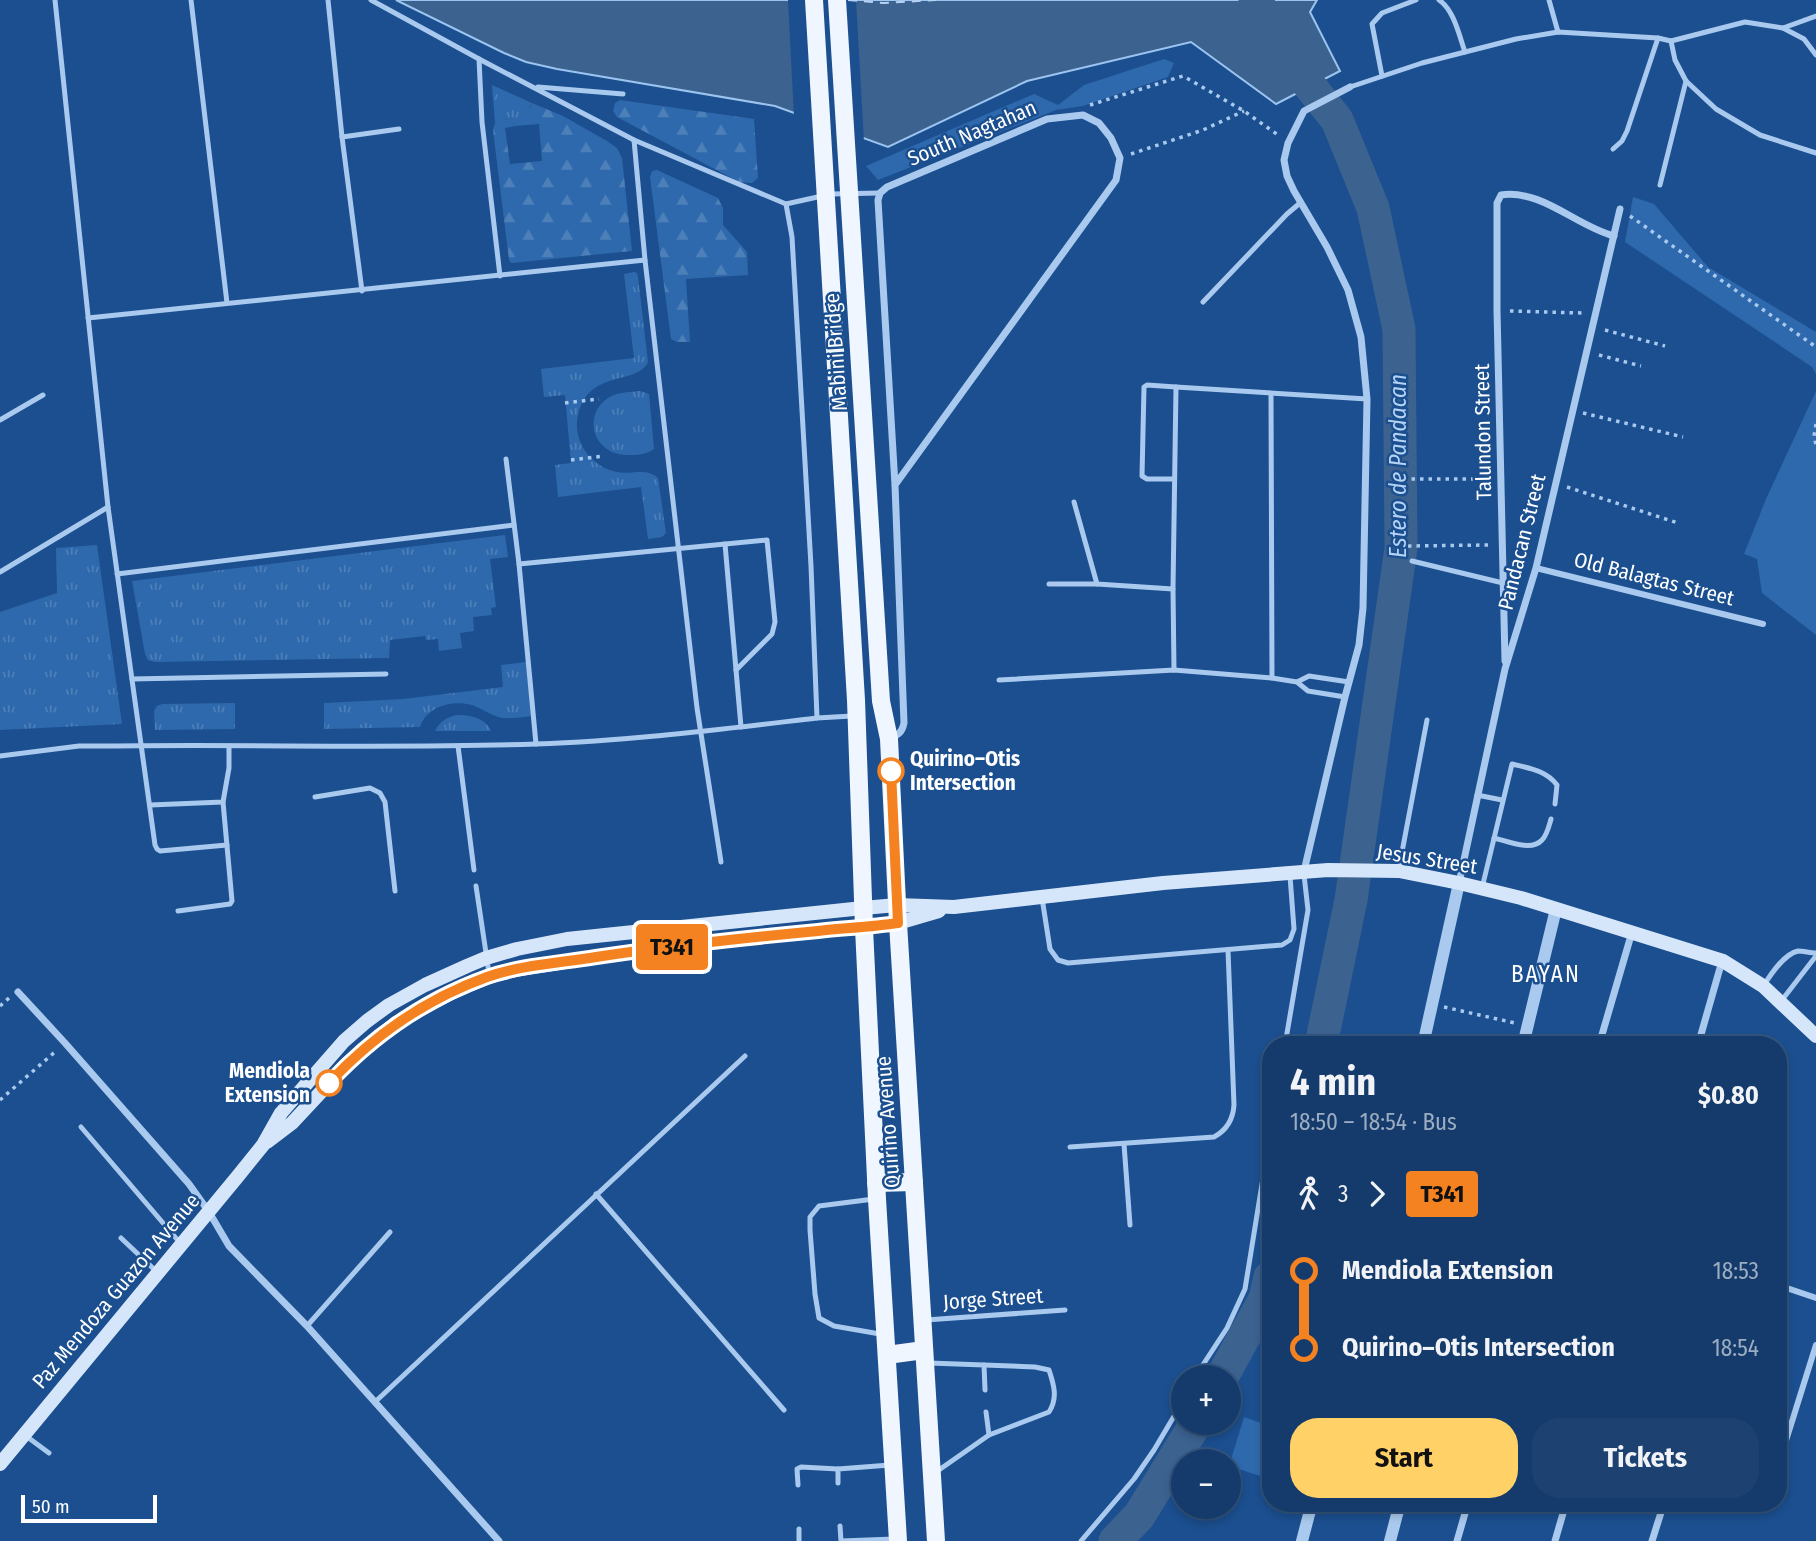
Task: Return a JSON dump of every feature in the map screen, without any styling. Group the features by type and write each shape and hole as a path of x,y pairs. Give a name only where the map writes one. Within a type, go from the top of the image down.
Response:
{"main road":[{"name":"Mabini Bridge","path":"814,0 856,708"},
{"name":"Mabini Bridge","path":"837,0 881,701"},
{"name":"Quirino Avenue","path":"881,701 889,738 936,1541"},
{"name":"Quirino Avenue","path":"856,708 863,908 897,1540"},
{"name":"Jesus Street","path":"898,914 1163,883 1328,870 1399,871 1521,898 1723,961 1763,986 1816,1036"},
{"name":"Paz Mendoza Guazon Avenue","path":"0,1464 263,1145 281,1113 344,1041 389,1005 425,985 486,958 567,939 863,908 898,914"},
{"name":"Paz Mendoza Guazon Avenue","path":"263,1145 292,1123 348,1063 396,1023 449,993 490,976 615,954 757,937 864,928 898,914"},
{"path":"877,1191 915,1182"},
{"path":"887,1355 925,1357"}],"street":[{"path":"1297,873 1359,645 1363,608 1367,399 1361,337 1348,290 1327,247 1300,203 1287,176 1284,160 1288,143 1304,111 1350,87"},
{"name":"South Nagtahan","path":"880,193 887,187 1047,119 1083,116 1099,123 1111,138 1120,158 1116,180 895,485"},
{"path":"880,193 878,200 895,485 904,723 903,730 889,738"},
{"name":"Talundon Street","path":"1505,669 1497,203 1501,195 1527,196 1614,236"},
{"name":"Pandacan Street","path":"1458,883 1505,669 1536,568 1620,209"},
{"name":"Old Balagtas Street","path":"1536,568 1763,624"},
{"path":"1425,1036 1458,883"},
{"path":"1525,1036 1556,909"},
{"path":"1603,1036 1632,932"},
{"path":"1701,1036 1723,961"},
{"path":"18,992 189,1184 229,1246 307,1326 499,1541"},
{"path":"1787,1288 1816,1298"},
{"path":"1787,1437 1816,1345"},
{"path":"1302,1541 1310,1512"},
{"path":"1390,1541 1398,1512"},
{"path":"1457,1541 1465,1512"},
{"path":"1555,1541 1563,1512"},
{"path":"1652,1541 1661,1512"}],"lane":[{"path":"55,0 108,507 156,845 160,851 228,845"},
{"path":"191,0 227,303"},
{"path":"328,0 362,291"},
{"path":"371,0 634,140 786,204 831,194 880,193"},
{"path":"1382,76 1372,24 1382,13 1416,0"},
{"path":"1439,0 1450,13 1465,52"},
{"path":"1549,0 1558,32"},
{"path":"1783,28 1816,16"},
{"path":"1350,87 1422,63 1516,39 1558,32 1671,41 1745,22 1783,28 1804,39 1816,55"},
{"path":"1613,149 1622,141 1627,131 1658,38"},
{"path":"1671,41 1675,60 1686,81 1716,109 1760,135 1816,153"},
{"path":"479,59 482,122 500,276"},
{"path":"1660,185 1686,81"},
{"path":"535,87 624,94"},
{"path":"342,137 399,129"},
{"path":"634,140 645,260 700,731 721,862"},
{"path":"1203,302 1300,203"},
{"path":"786,204 792,237 817,718"},
{"path":"88,318 645,260"},
{"path":"1174,479 1147,479 1142,476 1144,387 1147,385 1367,399"},
{"path":"1174,670 1176,387"},
{"path":"1271,394 1272,678"},
{"path":"0,420 43,395"},
{"path":"506,459 536,744"},
{"path":"1074,502 1097,584"},
{"path":"0,572 108,507"},
{"path":"117,574 514,525"},
{"path":"519,564 765,539 768,541 775,622 772,634 736,670"},
{"path":"725,544 740,727"},
{"path":"1412,561 1503,583"},
{"path":"1049,584 1173,589"},
{"path":"999,680 1174,670 1272,678 1297,682 1308,691 1345,697"},
{"path":"132,679 386,674"},
{"path":"1297,682 1309,677 1349,682"},
{"path":"0,755 79,746 458,746 617,740 817,718 856,708"},
{"path":"1399,871 1427,720"},
{"path":"178,911 230,904 232,898 223,802 229,768 229,746"},
{"path":"458,746 474,870"},
{"path":"1482,888 1512,764 1538,770 1551,777 1557,785 1555,804"},
{"path":"315,797 370,788 380,793 385,802 395,891"},
{"path":"1477,794 1502,800"},
{"path":"150,805 223,802"},
{"path":"1494,838 1531,846 1541,842 1546,835 1550,819"},
{"path":"1042,898 1049,949 1058,960 1068,963 1282,945 1290,940 1294,929 1297,873"},
{"path":"1287,1036 1308,910 1297,873"},
{"path":"476,886 490,976"},
{"path":"1070,1147 1214,1137 1229,1125 1234,1115 1234,1105 1228,950"},
{"path":"1763,986 1791,954 1798,951 1816,955 1780,1003"},
{"path":"376,1402 745,1056"},
{"path":"82,1127 181,1244"},
{"path":"1124,1144 1130,1224"},
{"path":"1203,1365 1227,1328 1245,1289 1262,1184"},
{"path":"877,1191 819,1206 810,1217 810,1230 819,1318 834,1326 886,1335"},
{"path":"596,1194 784,1410"},
{"path":"307,1326 390,1232"},
{"path":"121,1238 158,1272"},
{"name":"Jorge Street","path":"923,1320 1065,1310"},
{"path":"925,1357 1049,1370 1055,1387 1053,1405 1049,1412 989,1435 931,1476"},
{"path":"984,1365 985,1391"},
{"path":"986,1412 989,1435"},
{"path":"1081,1541 1134,1479 1171,1421"},
{"path":"24,1434 49,1453"},
{"path":"798,1485 797,1469 801,1467 838,1469 893,1465"},
{"path":"838,1469 838,1483"},
{"path":"840,1526 841,1541 897,1540"},
{"path":"799,1529 799,1541"}],"path":[{"path":"1085,107 1183,76 1244,111 1288,143"},
{"path":"1131,154 1203,130 1244,111"},
{"path":"1620,209 1816,347"},
{"path":"1497,310 1596,313"},
{"path":"1592,327 1665,346"},
{"path":"1587,351 1641,366"},
{"path":"565,403 599,398"},
{"path":"1573,410 1683,437"},
{"path":"1816,424 1816,445"},
{"path":"571,460 604,456"},
{"path":"1403,479 1501,479"},
{"path":"1555,484 1678,523"},
{"path":"1408,546 1503,545"},
{"path":"1432,1004 1528,1026"},
{"path":"0,1100 65,1043"}],"green space":[{"path":"1164,59 1174,63 1168,77 1083,106 1056,110 878,180 866,166 1034,94 1058,105 1084,85"},
{"path":"492,85 532,103 529,107 539,124 515,126 509,120 502,119 495,123"},
{"path":"620,100 754,119 758,178 752,183 739,182 617,117 613,111 615,103"},
{"path":"532,103 563,116 617,148 622,158 632,251 511,263 493,130 495,123 502,119 509,120 515,126 505,128 510,164 542,161 539,124 528,111"},
{"path":"657,170 718,198 723,208 723,225 747,252 748,275 686,279 690,342 671,339 650,177 652,171"},
{"path":"1633,197 1654,204 1708,267 1816,332 1816,374 1812,367 1625,242"},
{"path":"634,272 638,277 648,362 634,374 592,390 584,400 577,425 581,443 599,465 617,472 643,472 658,478 666,533 662,537 648,539 641,487 558,497 555,465 571,463 565,395 544,397 541,369 634,358 624,274"},
{"path":"640,391 649,394 654,449 647,453 623,455 607,449 594,431 597,409 612,396"},
{"path":"1816,391 1816,635 1762,593 1757,559 1744,554"},
{"path":"505,535 508,557 490,559 496,607 491,608 492,615 473,617 474,631 460,633 462,648 439,651 438,639 426,640 425,636 390,640 389,658 155,662 148,660 145,654 132,581"},
{"path":"97,545 122,724 0,730 0,612 57,593 56,548"},
{"path":"526,662 531,716 502,718 472,705 456,703 434,709 420,727 324,729 324,703 403,699 503,687 501,665"},
{"path":"235,703 235,729 155,730 154,711 162,704"},
{"path":"457,715 477,718 491,731 435,731 444,720"},
{"path":"1244,1417 1262,1423 1262,1476 1241,1470 1241,1449 1234,1449 1238,1435 1241,1435"}],"shaded area":[{"path":"396,0 1317,0 1310,12 1340,71 1276,104 1191,42 1027,81 888,147 775,106 526,62"}],"pier":[{"path":"788,0 856,0 864,142 794,117"}],"waterway":[{"name":"Estero de Pandacan","path":"1255,0 1310,86 1337,120 1373,208 1399,329 1401,548 1351,900 1323,1036"},
{"name":"Estero de Pandacan","path":"1229,1365 1262,1304"},
{"name":"Estero de Pandacan","path":"1115,1541 1139,1516 1189,1435"}],"ferry route":[{"path":"848,0 884,3 936,0"}],"bus line":[{"name":"T341","path":"329,1083 348,1063 396,1023 449,993 490,976 615,954 898,923 891,771"}],"place":[{"name":"Quirino–Otis Intersection","path":"891,771"},
{"name":"Mendiola Extension","path":"329,1083"}],"district":[{"name":"BAYAN","path":"1546,974"}]}
